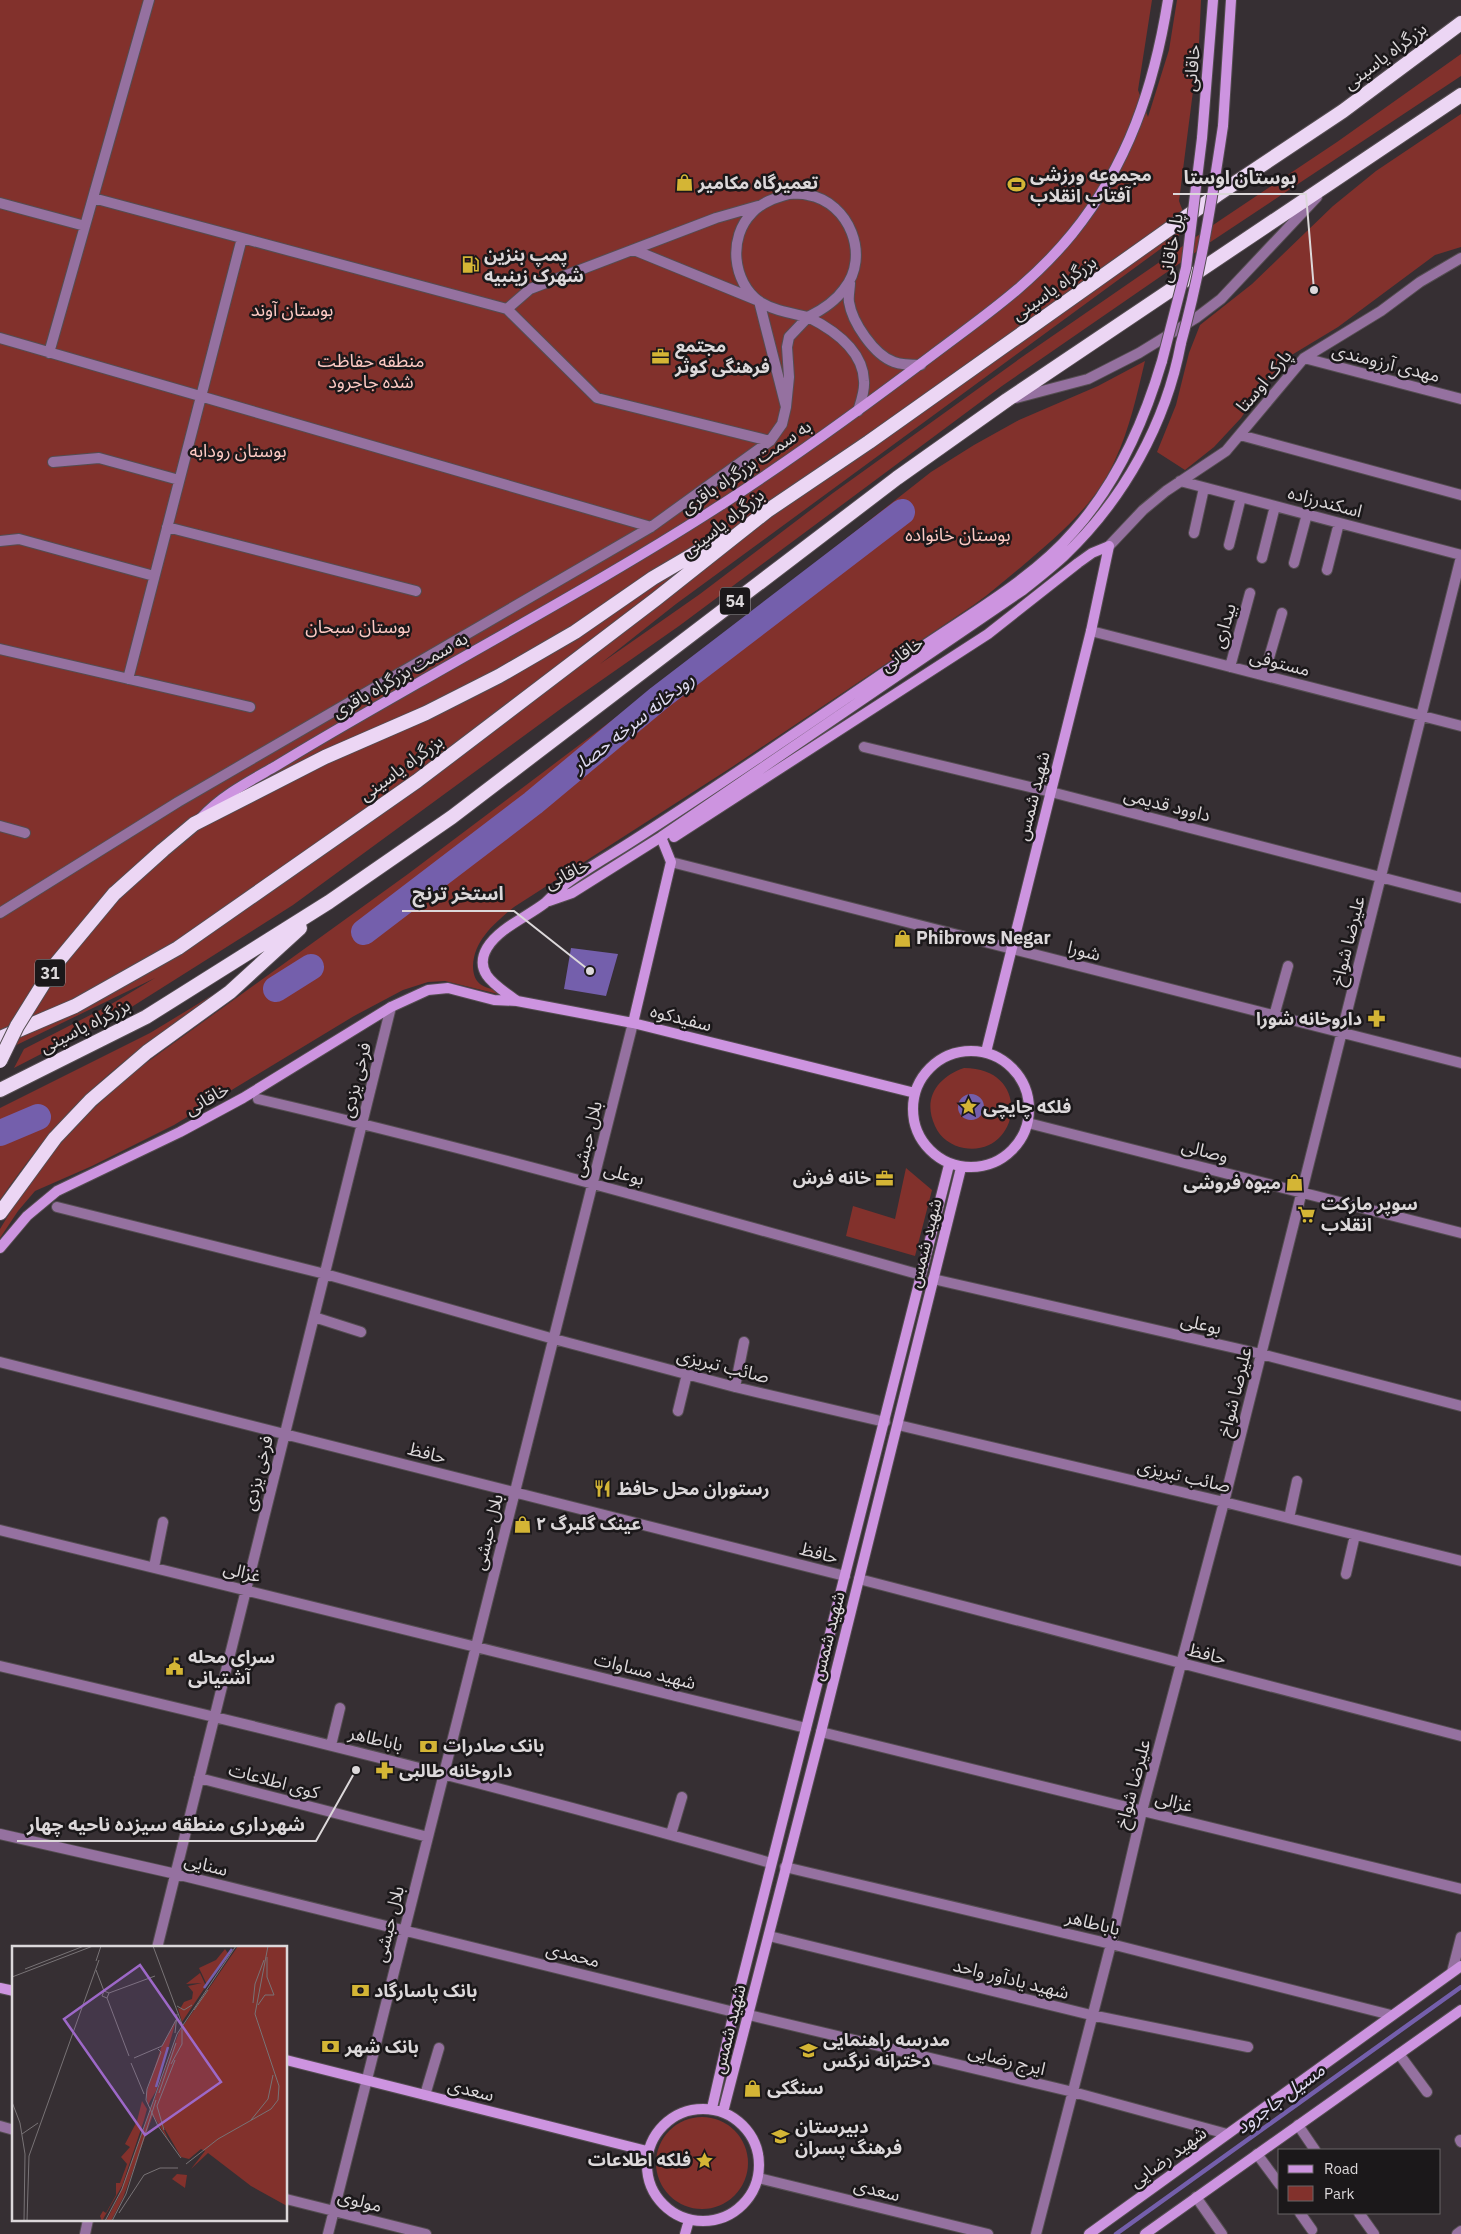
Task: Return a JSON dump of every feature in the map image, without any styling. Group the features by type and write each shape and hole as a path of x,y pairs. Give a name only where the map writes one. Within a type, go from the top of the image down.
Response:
{"highway":[{"name":"بزرگراه یاسینی","path":"0,1038 75,1006 178,948 417,780 656,599 767,511 869,442 1217,195 1343,111 1461,22"},
{"name":"بزرگراه یاسینی","path":"0,1090 146,1017 329,902 452,817 897,478 1007,400 1461,95"},
{"path":"194,824 326,757 426,713 499,676 575,632 653,578 767,511"},
{"name":"31","path":"0,1060 17,1026 55,965 114,894 194,824"},
{"path":"0,1213 55,1138 91,1100 147,1052 230,992 329,902"}],"main road":[{"name":"به سمت بزرگراه باقری","path":"194,824 214,803 308,746 633,559 724,503 858,411 1022,287 1072,234 1091,208 1115,168 1142,111 1154,73 1168,0"},
{"name":"خاقانی","path":"1202,138 1213,0"},
{"name":"خاقانی","path":"1223,126 1231,0"},
{"name":"پل خاقانی","path":"1181,342 1192,302 1209,222 1223,126"},
{"name":"پل خاقانی","path":"1162,361 1186,268 1202,138"},
{"name":"خاقانی","path":"545,903 572,893 661,838 1023,590 1064,556 1097,519 1128,477 1148,442 1165,403 1176,370 1181,342"},
{"name":"خاقانی","path":"545,903 565,885 668,818 992,599 1057,550 1089,513 1126,454 1154,389 1162,361"},
{"path":"670,862 661,838 674,837 988,634 1078,563 1092,553 1109,546"},
{"name":"شهید شمس","path":"986,1052 1091,631 1109,546"},
{"name":"بلال حبشی","path":"633,1023 670,862"},
{"path":"517,1001 487,978 483,970 483,958 488,946 506,929 545,903"},
{"name":"خاقانی","path":"0,1248 27,1216 57,1191 180,1132 242,1098 392,1007 415,995 438,988"},
{"name":"سفیدکوه","path":"438,988 463,991 494,1000 517,1001 633,1023 915,1093"},
{"path":"968,1050 986,1052 1003,1060 1010,1066 1026,1087 1030,1105 1028,1123 1021,1140 1008,1154 993,1163 978,1167 962,1168 949,1165 926,1145 917,1129 913,1111 915,1093 922,1076 934,1063 950,1054 968,1050"},
{"name":"شهید شمس","path":"712,2108 771,1863 949,1165"},
{"name":"شهید شمس","path":"723,2112 821,1732 962,1168"},
{"path":"845,1576 859,1579"},
{"name":"شهید رضایی","path":"1089,2234 1461,1966"},
{"path":"1145,2234 1461,2010"},
{"name":"سعدی","path":"288,2060 647,2151"},
{"path":"698,2108 712,2108 723,2112 732,2116 746,2128 755,2143 760,2160 758,2178 751,2194 740,2208 732,2213 707,2222 689,2220 673,2213 659,2201 650,2186 646,2169 647,2151 654,2135 666,2122 681,2112 698,2108"},
{"path":"686,2234 689,2220"}],"street":[{"path":"49,352 149,0"},
{"path":"1007,400 1088,379 1139,353 1196,318 1221,299 1330,183"},
{"path":"0,913 178,802 651,527 770,441 782,424 786,407 789,377 787,347 789,337 808,317 832,302 845,288 854,271 856,251 852,232 842,215 828,202 809,195 789,194 769,199 751,213 741,227 736,247 737,267 745,286 759,301 786,407"},
{"path":"93,198 507,309 597,398 770,441"},
{"path":"0,203 85,226"},
{"path":"507,309 530,289 716,218 763,204"},
{"path":"128,679 242,238"},
{"path":"634,250 759,301 776,310 808,317 836,333 853,352 863,370 864,382 858,411"},
{"name":"پارک اوستا","path":"1109,546 1143,510 1180,481 1226,451 1304,358 1381,311 1420,282 1461,258"},
{"path":"851,277 848,300 854,319 875,348 886,359 894,363 921,365"},
{"path":"0,338 651,527"},
{"name":"مهدی آرزومندی","path":"1304,358 1461,399"},
{"path":"1240,434 1461,495"},
{"path":"53,462 99,458 179,480"},
{"name":"اسکندرزاده","path":"1180,481 1461,556"},
{"path":"1194,533 1204,488"},
{"path":"1230,545 1241,497"},
{"path":"1262,558 1275,506"},
{"path":"1294,564 1307,514"},
{"path":"1327,570 1338,523"},
{"path":"167,527 416,591"},
{"path":"0,541 19,539 154,576"},
{"name":"علیرضا شواخ","path":"1036,2234 1142,1811 1224,1502 1461,556"},
{"name":"بیداری","path":"1230,667 1250,593"},
{"path":"1264,675 1282,613"},
{"name":"مستوفی","path":"1091,631 1461,726"},
{"path":"0,649 250,707"},
{"name":"داوود قدیمی","path":"864,746 1051,792 1461,898"},
{"path":"0,826 25,833"},
{"name":"شورا","path":"670,862 1461,1063"},
{"path":"1274,1016 1288,966"},
{"name":"فرخی یزدی","path":"158,1946 392,1007"},
{"name":"بلال حبشی","path":"328,2234 633,1023"},
{"name":"بوعلی","path":"258,1099 362,1123 592,1182 921,1274"},
{"name":"وصالی","path":"1028,1123 1461,1233"},
{"name":"صائب تبریزی","path":"57,1207 325,1274 554,1339 735,1387 885,1422"},
{"name":"بوعلی","path":"933,1279 1261,1354 1461,1406"},
{"path":"314,1317 361,1332"},
{"path":"735,1387 744,1342"},
{"name":"حافظ","path":"0,1362 845,1576"},
{"path":"678,1411 687,1374"},
{"name":"صائب تبریزی","path":"898,1425 1224,1502 1461,1561"},
{"path":"1289,1518 1296,1481"},
{"path":"154,1568 163,1522"},
{"name":"غزالی","path":"0,1530 476,1646"},
{"path":"1346,1574 1356,1535"},
{"name":"حافظ","path":"859,1579 1461,1736"},
{"name":"شهید مساوات","path":"476,1646 806,1728"},
{"name":"باباطاهر","path":"0,1666 214,1716 444,1773 771,1863"},
{"path":"331,1745 340,1708"},
{"name":"غزالی","path":"821,1732 1461,1889"},
{"name":"کوی اطلاعات","path":"199,1778 428,1837"},
{"path":"671,1834 682,1797"},
{"name":"سنایی","path":"0,1834 176,1874 404,1930"},
{"name":"باباطاهر","path":"785,1867 1110,1944 1391,2015"},
{"name":"محمدی","path":"404,1930 734,2012"},
{"name":"شهید یادآور واحد","path":"769,1936 1091,2015 1248,2047"},
{"path":"1452,1972 1461,1937"},
{"name":"ایرج رضایی","path":"749,2015 1073,2092 1226,2134"},
{"path":"425,2095 439,2048"},
{"path":"1400,2054 1427,2092"},
{"path":"1298,2125 1314,2149"},
{"path":"1257,2154 1278,2182"},
{"name":"سعدی","path":"758,2178 988,2234"},
{"path":"1196,2197 1222,2234"},
{"name":"مولوی","path":"288,2199 426,2234"},
{"path":"1301,2214 1312,2230"},
{"path":"1360,2214 1374,2234"},
{"path":"1457,2234 1461,2231"}],"green space":[{"name":"منطقه حفاظت شده جاجرود","path":"0,0 1152,0 1138,90 1148,117 1169,50 1177,0 1201,0 1199,44 1179,201 1189,228 676,604 600,664 700,594 833,493 1022,357 1337,142 1461,54 1461,76 1212,241 1002,386 679,626 566,705 293,905 130,1008 14,1068 24,1049 108,1006 155,978 0,1053"},
{"path":"1461,114 1461,247 1435,255 1338,327 1290,356 1265,382 1241,418 1214,447 1185,470 1157,452 1176,405 1189,353 1200,325 1252,284 1333,206 1376,171"},
{"name":"بوستان خانواده","path":"1145,361 1129,423 1107,477 1086,506 1061,532 975,604 732,767 514,907 481,940 474,957 473,969 477,980 484,986 499,991 498,994 445,981 428,982 403,990 354,1016 174,1125 92,1166 35,1191 18,1211 0,1238 0,1229 20,1196 59,1145 93,1109 135,1071 408,874 692,660 931,472 1019,420 1098,386"},
{"path":"229,985 138,1051 87,1094 41,1145 0,1200 0,1108 150,1033"},
{"path":"964,1068 986,1072 1001,1082 1010,1096 1011,1111 1007,1127 997,1139 983,1147 964,1148 951,1143 943,1138 937,1130 931,1116 930,1106 935,1090 947,1077"},
{"path":"906,1168 932,1190 915,1256 846,1236 853,1206 895,1219"},
{"path":"702,2117 720,2120 735,2130 745,2145 748,2163 745,2181 735,2196 720,2206 702,2209 684,2206 669,2196 659,2181 656,2163 659,2145 669,2130 684,2120"}],"shaded area":[{"path":"571,948 618,954 606,996 564,989"},
{"path":"971,1094 980,1098 984,1107 980,1116 971,1120 962,1116 958,1107 962,1098"}],"waterway":[{"name":"رودخانه سرخه حصار","path":"364,932 533,803 659,698 902,512"},
{"name":"رودخانه سرخه حصار","path":"276,989 311,967"},
{"name":"رودخانه سرخه حصار","path":"0,1133 38,1117"},
{"name":"مسیل جاجرود","path":"1116,2234 1461,1987"}],"place":[{"name":"تعمیرگاه مکامیر","path":"684,183"},
{"name":"مجموعه ورزشی آفتاب انقلاب","path":"1016,185"},
{"name":"پمپ بنزین شهرک زینبیه","path":"470,265"},
{"name":"بوستان اوستا","path":"1314,290"},
{"name":"مجتمع فرهنگی کوثر","path":"661,356"},
{"name":"Phibrows Negar","path":"902,938"},
{"name":"استخر ترنج","path":"590,971"},
{"name":"داروخانه شورا","path":"1376,1019"},
{"name":"فلکه چایچی","path":"969,1107"},
{"name":"خانه فرش","path":"885,1178"},
{"name":"میوه فروشی","path":"1295,1183"},
{"name":"سوپر مارکت انقلاب","path":"1307,1214"},
{"name":"رستوران محل حافظ","path":"603,1489"},
{"name":"عینک گلبرگ ۲","path":"522,1524"},
{"name":"سرای محله آشتیانی","path":"174,1667"},
{"name":"بانک صادرات","path":"429,1746"},
{"name":"شهرداری منطقه سیزده ناحیه چهار","path":"356,1770"},
{"name":"داروخانه طالبی","path":"385,1771"},
{"name":"بانک پاسارگاد","path":"360,1991"},
{"name":"بانک شهر","path":"331,2047"},
{"name":"مدرسه راهنمایی دخترانه نرگس","path":"809,2050"},
{"name":"سنگکی","path":"753,2088"},
{"name":"دبیرستان فرهنگ پسران","path":"781,2137"},
{"name":"فلکه اطلاعات","path":"705,2160"}],"park label":[{"name":"بوستان آوند","path":"292,310"},
{"name":"بوستان رودابه","path":"238,451"},
{"name":"بوستان سبحان","path":"358,627"}]}
